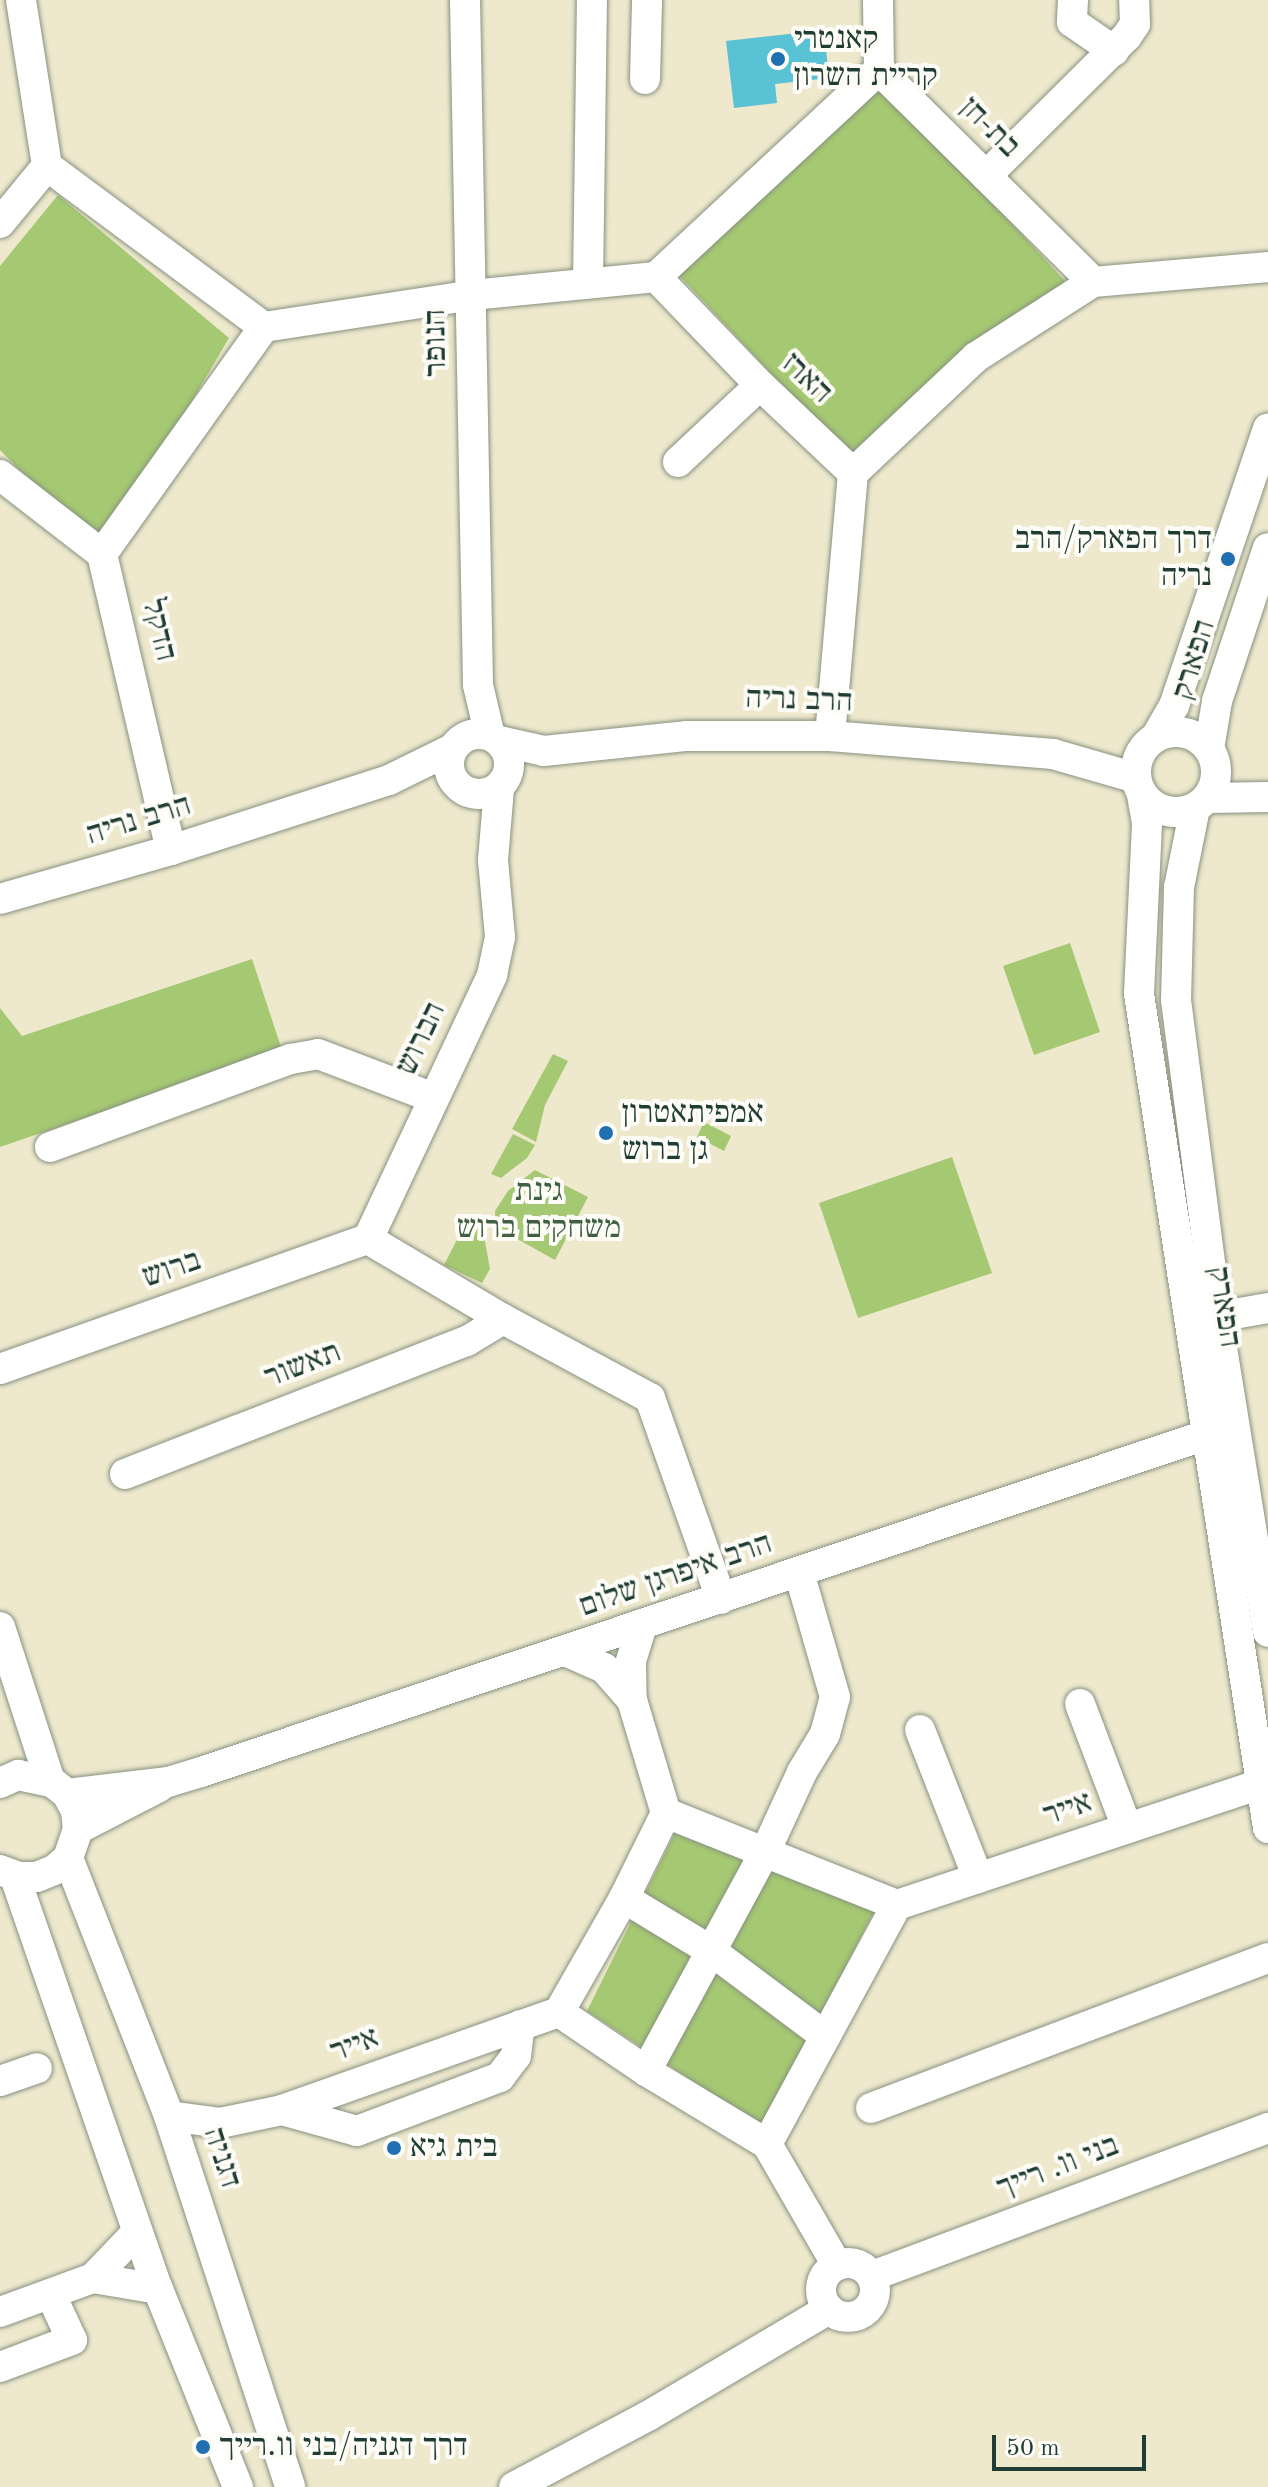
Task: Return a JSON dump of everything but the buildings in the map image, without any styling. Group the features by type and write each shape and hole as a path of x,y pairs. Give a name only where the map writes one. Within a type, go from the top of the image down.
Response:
{"street":[{"path":"21,0 47,166 264,327 472,295 656,277 879,70 878,0"},
{"name":"הנופר","path":"465,0 478,685 494,738"},
{"path":"588,283 592,0"},
{"path":"645,79 647,0"},
{"path":"1073,0 1072,22 1114,51"},
{"path":"986,176 1114,51 1135,24 1134,0"},
{"name":"בת-חן","path":"879,70 1093,282"},
{"path":"0,223 47,166"},
{"path":"830,736 853,473 976,357 1093,282 1268,267"},
{"name":"הארז","path":"656,277 760,385 853,473"},
{"path":"0,475 102,554 264,327"},
{"path":"678,462 760,385"},
{"name":"הפארק","path":"1152,740 1174,706 1268,429"},
{"name":"הפארק","path":"1212,754 1217,701 1261,588 1268,548"},
{"name":"הדקל","path":"102,554 171,850"},
{"name":"הנופר","path":"456,745 478,685"},
{"path":"1268,786 1212,754 1201,740 1179,732 1152,740 1137,760 1139,787 1160,810 1184,812 1201,803 1268,797"},
{"path":"479,734 494,738 509,759 503,781 483,795 461,789 449,770 456,745 479,734"},
{"name":"הרב נריה","path":"494,738 544,751 687,736 830,736 1053,754 1152,740"},
{"name":"הרב נריה","path":"0,899 171,850 389,780 456,745"},
{"name":"הרב נריה","path":"503,781 544,751"},
{"name":"הרב נריה","path":"1053,754 1139,787"},
{"path":"1201,803 1214,785 1212,754"},
{"name":"הרב נריה","path":"389,780 461,789"},
{"name":"הברוש","path":"368,1239 492,975 500,937 493,860 503,781"},
{"name":"הפארק","path":"1139,787 1147,824 1139,994 1268,1828"},
{"name":"הברוש","path":"461,789 493,860"},
{"name":"הפארק","path":"1201,803 1179,887 1176,1000 1217,1317 1268,1632"},
{"path":"50,1147 291,1059 318,1054 434,1098"},
{"path":"368,1239 503,1319 650,1398 721,1599"},
{"name":"ברוש","path":"0,1369 368,1239"},
{"path":"1217,1317 1268,1308"},
{"name":"תאשור","path":"125,1474 467,1341 503,1319"},
{"name":"הרב איפרגן שלום","path":"78,1829 168,1782 1206,1435"},
{"path":"646,2071 766,1850 802,1772 825,1734 835,1697 799,1572"},
{"path":"642,1625 631,1661 632,1700 666,1813 624,1898 559,2012 646,2071 767,2144 837,2265"},
{"path":"0,1627 58,1787 76,1811 78,1829 68,1858 54,1870 37,1877 4,1872 158,2289 238,2487"},
{"path":"565,1651 604,1668 632,1700"},
{"path":"1080,1704 1127,1828"},
{"path":"920,1730 978,1878"},
{"name":"הרב איפרגן שלום","path":"0,1783 18,1775 58,1787 168,1782"},
{"name":"אייר","path":"897,1905 1261,1784"},
{"path":"666,1813 766,1850 897,1905 767,2144"},
{"name":"דגניה","path":"68,1858 169,2116 290,2487"},
{"path":"624,1898 710,1950 825,2036"},
{"path":"871,2108 1268,1958"},
{"name":"אייר","path":"169,2116 220,2123 282,2110 559,2012"},
{"path":"282,2110 357,2131 500,2077 516,2056 520,2025"},
{"path":"0,2081 37,2068"},
{"name":"בני וו. רייך","path":"872,2276 1268,2128"},
{"path":"0,2312 93,2278 137,2232"},
{"path":"853,2263 872,2276 876,2293 869,2309 853,2317 836,2315 829,2309 821,2294 821,2285 837,2265 853,2263"},
{"path":"93,2278 158,2289"},
{"path":"0,2367 72,2340 51,2295"},
{"path":"514,2487 648,2416 829,2309"}],"green space":[{"path":"882,83 1065,281 854,462 676,272"},
{"path":"58,195 229,338 102,554 0,450 0,266"},
{"path":"1070,943 1100,1032 1034,1055 1003,966"},
{"path":"252,959 282,1050 0,1147 0,1008 22,1036"},
{"path":"553,1054 568,1061 545,1105 536,1142 512,1129"},
{"path":"704,1122 731,1136 724,1151 697,1137"},
{"path":"513,1134 535,1145 527,1158 501,1178 491,1174"},
{"path":"952,1157 992,1273 858,1318 819,1203"},
{"name":"גינת משחקים ברוש","path":"535,1170 588,1197 555,1260 496,1227 495,1211 508,1191"},
{"path":"469,1216 481,1220 490,1269 482,1283 444,1265"},
{"path":"675,1833 875,1910 762,2127 587,2011"}],"water":[{"name":"קאנטרי קריית השרון","path":"824,30 829,78 775,84 777,103 734,108 726,41"}],"place":[{"name":"קאנטרי קריית השרון","path":"778,59"},
{"name":"דרך הפארק/הרב נריה","path":"1228,559"},
{"name":"אמפיתאטרון גן ברוש","path":"606,1133"},
{"name":"בית גיא","path":"394,2148"},
{"name":"דרך דגניה/בני וו.רייך","path":"203,2447"}]}
